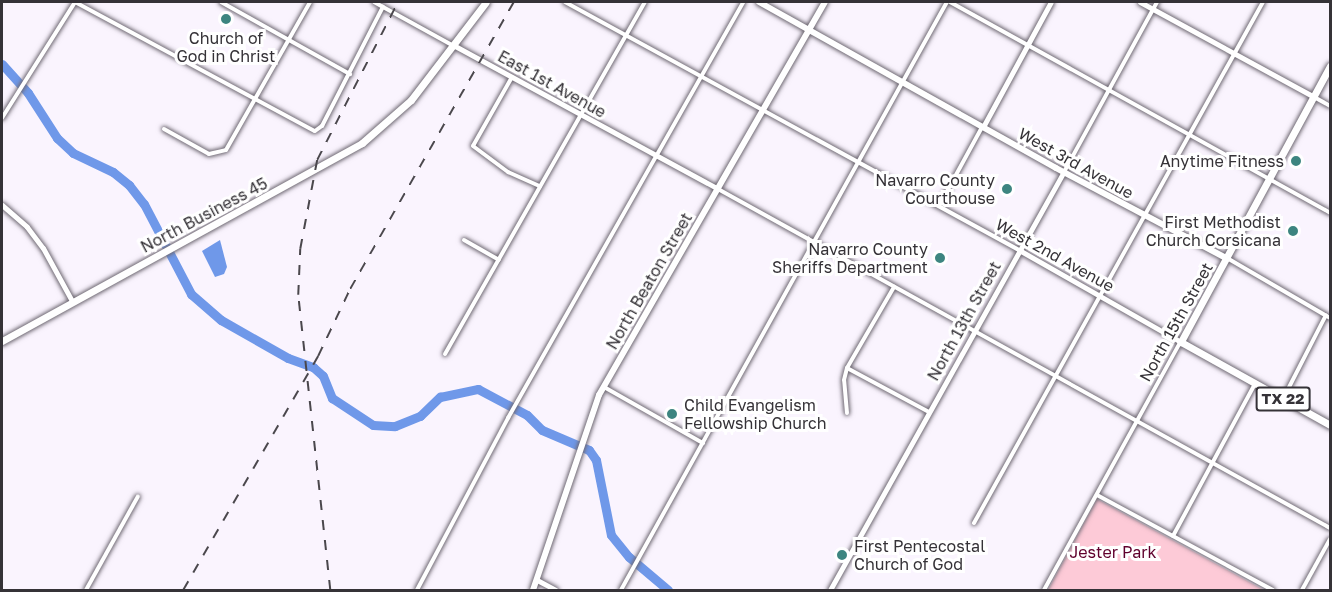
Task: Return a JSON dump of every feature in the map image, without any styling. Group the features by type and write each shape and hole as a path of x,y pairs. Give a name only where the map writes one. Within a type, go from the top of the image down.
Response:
{"main road":[{"name":"North Business 45","path":"2,341 342,155 386,125 411,100 455,46 486,2"},
{"name":"West 3rd Avenue","path":"759,2 1064,172 1226,258"},
{"name":"North Beaton Street","path":"533,591 589,421 604,387 765,111 825,2"},
{"name":"North 15th Street","path":"1181,342 1330,66"},
{"name":"West 2nd Avenue","path":"1181,342 1330,425"}],"street":[{"path":"2,118 75,2 256,101 317,131 350,74 383,6"},
{"path":"221,2 350,74"},
{"path":"164,129 209,154 221,154 256,101 310,2"},
{"name":"East 1st Avenue","path":"374,2 718,189"},
{"name":"West 2nd Avenue","path":"565,2 858,161 1181,342"},
{"path":"445,354 645,2"},
{"path":"417,591 508,418 743,2"},
{"path":"621,591 902,81 948,2 1330,213"},
{"path":"939,206 1051,2"},
{"path":"1140,2 1330,106"},
{"name":"North 13th Street","path":"830,591 1157,2"},
{"path":"975,524 1263,2"},
{"path":"512,77 473,146 508,172 540,186"},
{"path":"718,189 1330,528"},
{"path":"2,205 27,227 43,248 72,301"},
{"path":"464,240 499,260"},
{"name":"West 3rd Avenue","path":"1226,258 1328,317"},
{"path":"847,413 844,380 847,369 894,287"},
{"path":"1283,399 1328,317"},
{"name":"North 15th Street","path":"1044,591 1181,342"},
{"path":"847,369 929,412"},
{"path":"1173,536 1255,384"},
{"path":"604,387 703,443"},
{"path":"1097,495 1273,591"},
{"path":"86,591 138,496"},
{"path":"1302,591 1330,539"},
{"path":"537,580 556,591"}],"green space":[{"name":"Jester Park","path":"1097,499 1264,590 1048,590"}],"water":[{"path":"220,240 227,267 224,274 215,277 202,251"}],"waterway":[{"path":"2,64 28,93 57,138 73,153 113,172 129,185 144,204 191,294 221,320 288,358 313,367 323,376 332,398 373,425 395,426 420,416 440,397 478,389 527,415 542,430 589,450 596,460 611,535 629,557 668,590"}],"railway":[{"path":"330,590 298,295 300,249 317,160 398,2"},
{"path":"183,590 318,356 350,289 514,2"}],"place":[{"name":"Church of God in Christ","path":"226,19"},
{"name":"Anytime Fitness","path":"1296,161"},
{"name":"Navarro County Courthouse","path":"1007,189"},
{"name":"First Methodist Church Corsicana","path":"1293,231"},
{"name":"Navarro County Sheriffs Department","path":"940,258"},
{"name":"Child Evangelism Fellowship Church","path":"672,414"},
{"name":"First Pentecostal Church of God","path":"842,555"}]}
